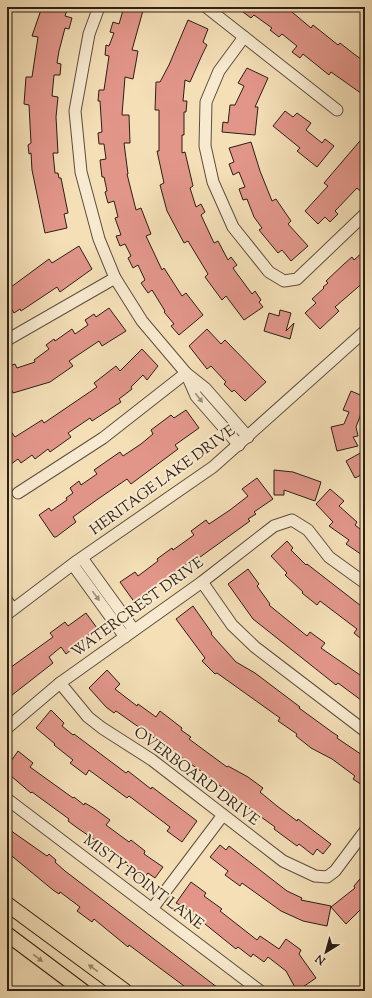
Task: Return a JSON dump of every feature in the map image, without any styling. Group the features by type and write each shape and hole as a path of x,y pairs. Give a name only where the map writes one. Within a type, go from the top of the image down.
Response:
{"main road":[{"path":"7,904 124,991"},
{"path":"7,934 83,991"}],"street":[{"path":"99,7 89,34 75,111 81,172 98,239 115,278 142,321 186,373 205,388 248,437"},
{"path":"206,7 338,110"},
{"path":"244,37 219,70 206,102 205,146 213,182 233,227 269,272 284,281 297,279 365,214"},
{"path":"7,340 115,278"},
{"name":"HERITAGE LAKE DRIVE","path":"9,608 213,466 239,445 365,331"},
{"path":"186,373 196,396 239,445"},
{"path":"18,493 103,438 186,373"},
{"name":"WATERCREST DRIVE","path":"7,728 60,683 202,582 274,526 292,520 308,530 330,557 365,583"},
{"path":"82,558 129,633"},
{"path":"73,564 129,633"},
{"path":"202,582 232,625 255,647 365,731"},
{"name":"OVERBOARD DRIVE","path":"60,683 88,717 152,760 283,861 314,876 327,877 335,871 365,831"},
{"name":"MISTY POINT LANE","path":"7,799 260,991"},
{"path":"152,909 223,815"}],"building":[{"path":"42,7 68,7 65,16 72,18 69,29 65,28 59,51 57,63 61,64 60,75 54,75 52,96 58,97 56,117 58,153 53,153 55,173 58,173 59,178 61,178 68,213 64,214 67,228 45,233 32,170 31,153 29,154 28,145 31,143 29,105 24,104 26,77 32,77 38,37 32,36"},
{"path":"124,7 144,7 132,50 138,51 133,79 125,77 122,115 129,115 130,143 124,143 127,174 136,210 141,208 151,234 146,236 162,270 164,268 182,296 186,293 203,315 179,335 171,326 174,324 164,312 165,311 152,290 148,293 141,283 145,280 138,265 133,268 128,258 131,256 125,244 120,246 116,236 121,235 115,218 118,217 114,201 108,203 105,192 107,191 104,177 102,177 100,160 106,159 104,144 99,144 98,133 102,132 100,101 98,101 99,90 104,90 109,56 105,55 106,45 109,46 114,33 110,32 113,22 119,24"},
{"path":"245,7 286,7 311,28 313,25 338,45 340,43 365,62 365,96 331,72 329,75 303,54 300,58 292,52 297,46 282,34 279,37 270,30 272,28 254,15 251,18 243,12 247,8"},
{"path":"188,20 208,29 203,42 207,45 190,82 185,80 183,101 187,101 186,112 184,112 182,153 185,152 193,186 190,188 196,207 201,204 205,212 201,215 214,243 218,241 228,260 231,257 237,265 233,268 235,271 252,294 255,291 261,300 259,302 263,307 244,320 226,296 222,300 205,277 208,274 188,241 184,243 167,211 160,185 164,183 157,151 159,151 159,110 155,110 156,82 160,82 169,65"},
{"path":"247,68 268,78 255,107 258,107 255,135 222,132 223,122 228,123 230,105 235,105 244,86 238,83"},
{"path":"285,111 293,117 297,113 311,123 306,130 322,143 325,139 334,146 317,167 297,151 300,148 273,126"},
{"path":"365,135 365,184 360,191 357,188 335,211 338,214 330,222 325,217 318,224 305,211 328,186 324,183"},
{"path":"251,142 260,171 272,201 276,199 291,221 288,224 308,246 291,261 282,250 278,253 259,230 262,228 254,217 247,199 243,200 239,189 245,187 239,172 233,175 229,164 234,162 229,148"},
{"path":"79,246 92,269 60,292 57,287 21,311 20,309 14,313 7,302 7,290 49,259 52,263"},
{"path":"365,250 365,281 335,307 339,311 320,329 305,313 316,303 312,299 328,283 326,281 344,264 352,257 354,260"},
{"path":"109,308 126,331 102,346 99,341 69,361 73,366 50,382 13,393 12,391 7,392 7,367 15,364 17,368 35,362 34,360 49,349 46,345 54,339 55,341 72,329 75,334 88,325 85,320 94,314 96,317"},
{"path":"280,310 291,313 286,331 294,323 290,339 264,331 269,313 279,316"},
{"path":"207,329 221,344 225,340 266,382 245,401 234,390 232,392 224,384 226,382 211,366 207,369 189,346"},
{"path":"142,349 158,366 147,380 143,375 131,387 132,389 119,399 121,402 92,421 90,418 68,433 71,437 50,452 48,449 35,459 32,455 21,463 18,459 7,467 7,426 15,437 42,420 44,423 97,387 94,383 116,366 120,371"},
{"path":"351,391 365,397 365,413 362,411 356,427 358,436 353,437 358,446 337,451 331,427 344,424 349,412 343,410"},
{"path":"186,410 199,428 175,445 178,449 131,484 127,479 98,499 73,517 76,522 54,537 39,515 49,508 51,511 67,500 66,498 73,493 70,488 79,481 81,485 97,474 94,470 120,452 123,456 141,444 153,434 151,430 171,415 174,418"},
{"path":"362,452 365,458 365,473 355,478 346,461"},
{"path":"274,470 293,472 321,482 315,501 284,490 284,495 274,495"},
{"path":"257,478 273,499 254,512 256,514 248,519 250,521 196,560 195,558 135,603 120,582 135,572 138,576 172,548 173,550 194,535 191,531 206,520 209,524 230,510 248,496 242,489"},
{"path":"330,489 344,501 339,506 357,522 355,525 365,533 365,557 346,544 349,540 329,526 333,522 316,504"},
{"path":"287,541 293,548 291,550 306,565 307,564 365,609 365,642 354,633 357,629 320,601 317,605 302,593 303,592 285,575 287,573 271,556"},
{"path":"248,569 259,584 257,586 270,604 269,605 307,636 310,632 325,643 321,648 365,677 365,694 361,700 338,683 336,685 253,619 228,584"},
{"path":"193,606 212,633 211,634 236,662 255,673 300,707 299,708 338,736 337,738 365,757 365,787 353,779 355,776 332,759 311,748 296,736 297,734 278,721 280,718 217,673 215,674 202,661 205,658 176,619"},
{"path":"86,613 97,628 66,654 61,647 49,657 53,663 7,699 7,670 53,637 50,633 65,622 68,626"},
{"path":"107,670 120,684 115,689 137,706 138,704 156,717 160,711 182,728 181,730 191,737 189,739 227,767 228,766 248,777 263,788 260,792 277,806 297,821 298,819 331,844 323,854 317,849 313,855 299,844 297,846 274,829 275,827 222,789 223,788 205,774 116,711 114,713 106,707 89,688"},
{"path":"51,710 64,723 62,726 73,735 74,734 126,773 128,771 151,789 152,787 197,821 182,842 167,831 170,827 129,796 127,798 89,770 86,775 70,763 73,760 36,728"},
{"path":"18,751 33,763 30,767 73,798 74,797 84,805 85,803 110,820 106,825 129,842 131,840 145,851 144,854 163,867 155,878 148,873 144,878 108,849 68,821 69,819 32,792 31,793 11,776 7,782 7,767"},
{"path":"7,828 47,856 49,854 65,871 222,991 181,991 184,986 129,945 128,947 94,919 92,922 77,911 80,907 60,892 59,894 53,890 7,852"},
{"path":"220,845 226,850 229,846 287,891 302,898 301,900 331,906 327,926 303,921 281,911 242,883 240,886 225,875 228,871 210,857"},
{"path":"365,873 365,905 346,924 331,907 355,888 354,886"},
{"path":"191,882 206,893 204,896 222,909 220,911 257,940 260,936 279,949 286,939 301,950 299,954 316,978 297,991 286,971 268,957 264,962 253,954 251,957 238,947 236,949 184,907 176,903"}]}
